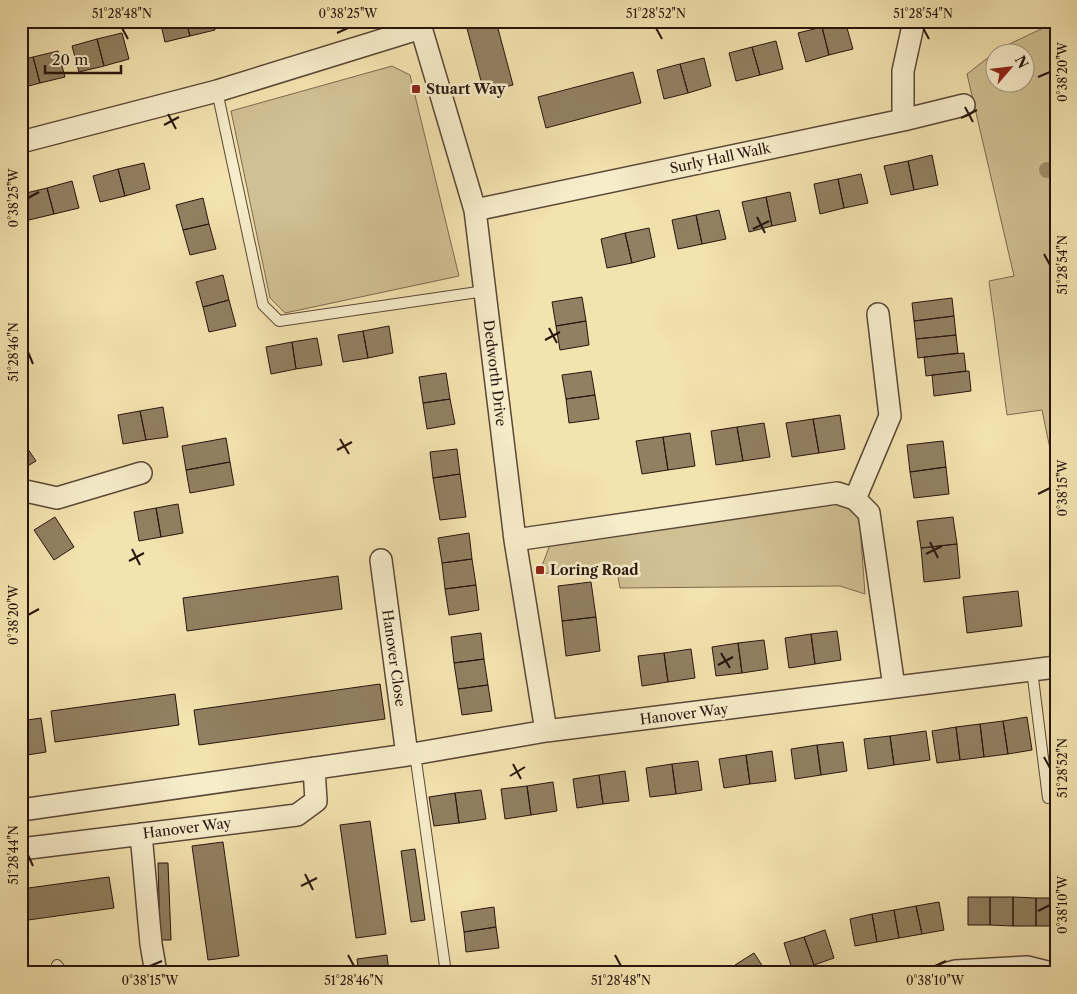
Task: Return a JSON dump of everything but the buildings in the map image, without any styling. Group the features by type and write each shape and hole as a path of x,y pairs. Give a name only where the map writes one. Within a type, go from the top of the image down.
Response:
{"street":[{"path":"903,120 903,71 914,21"},
{"path":"21,142 217,91 420,25"},
{"name":"Dedworth Drive","path":"420,25 475,210 516,540 546,731"},
{"name":"Surly Hall Walk","path":"475,210 964,106"},
{"path":"855,499 890,416 878,314"},
{"path":"21,490 57,498 141,473"},
{"path":"516,540 837,493 855,499 869,513 894,687"},
{"name":"Hanover Close","path":"381,560 411,754"},
{"name":"Hanover Way","path":"21,810 411,754 546,731 1056,667"},
{"name":"Hanover Way","path":"21,849 298,814 316,801 314,768"},
{"path":"140,834 151,944 156,973"},
{"path":"948,973 1027,967 1051,973"}],"lane":[{"path":"217,91 263,306 279,320 485,291"},
{"path":"1032,670 1048,798"},
{"path":"411,754 446,973"}],"shaded area":[{"path":"1056,22 1056,478 1042,410 1007,415 989,281 1014,276 967,74 984,61 984,92 1034,92 1034,42 1014,42"},
{"path":"392,66 410,75 459,276 285,313 270,298 231,111"},
{"path":"839,500 859,511 865,594 840,586 620,588 616,565 539,574 551,542"}],"place":[{"name":"Stuart Way","path":"416,89"},
{"name":"Loring Road","path":"540,570"}]}
